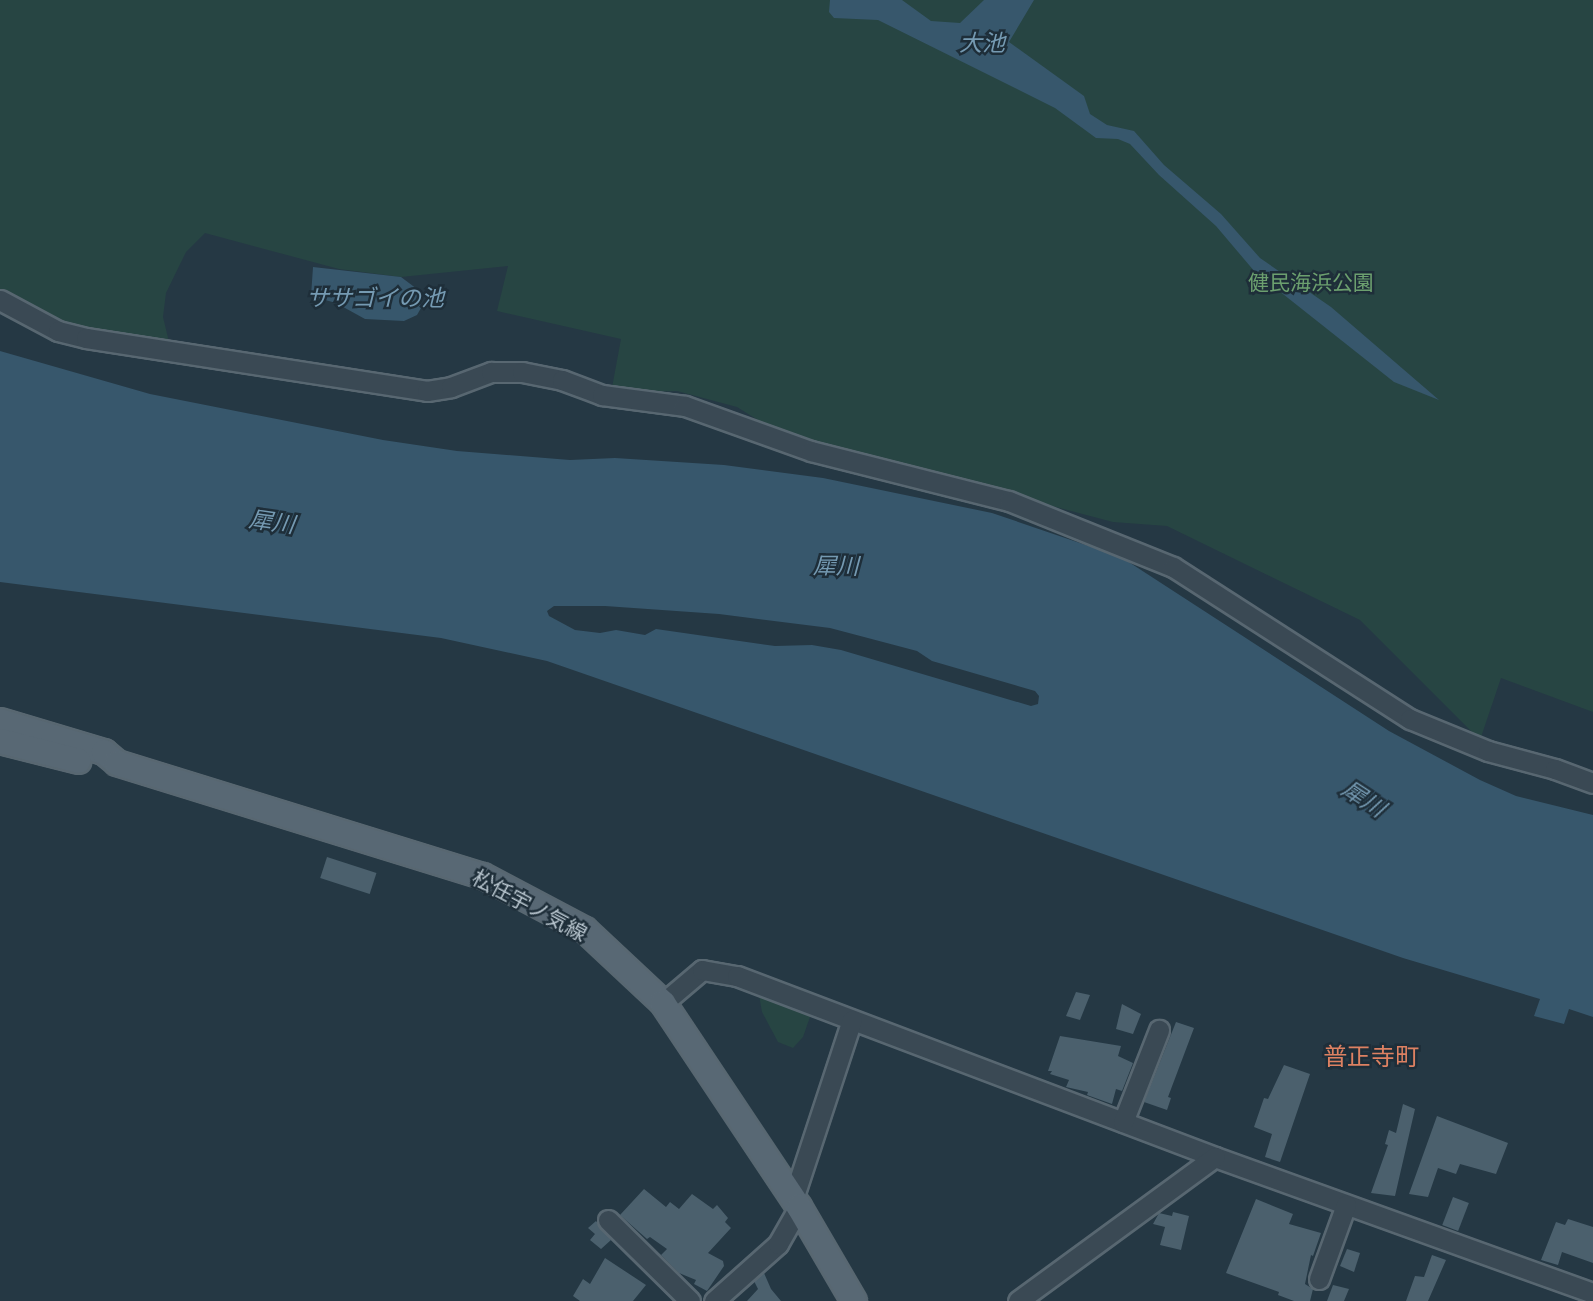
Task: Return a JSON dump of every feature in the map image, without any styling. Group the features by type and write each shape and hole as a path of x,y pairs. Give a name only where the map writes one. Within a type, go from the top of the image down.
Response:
{"main road":[{"name":"松任宇ノ気線","path":"0,721 104,752 117,763 483,876 585,930 663,1003 796,1203 854,1301"},
{"name":"松任宇ノ気線","path":"0,741 101,766 117,763"}],"street":[{"path":"0,300 58,331 86,338 427,391 451,387 491,372 522,372 562,380 602,395 685,406 811,451 1009,501 1173,567 1410,719 1488,751 1555,769 1593,783"},
{"path":"663,1003 702,970 737,975 1215,1157 1593,1293"},
{"path":"727,1297 778,1244 796,1203 852,1020"},
{"path":"1123,1122 1159,1030"},
{"path":"1018,1301 1215,1157"},
{"path":"1319,1279 1346,1205"},
{"path":"608,1220 690,1301"}],"green space":[{"name":"健民海浜公園","path":"0,0 1593,0 1593,712 1501,678 1480,740 1360,620 1167,526 1113,522 782,435 737,407 677,391 611,393 621,339 497,311 508,266 401,277 339,269 205,233 186,252 166,293 163,317 170,346 87,334 0,294"},
{"path":"759,995 811,1014 803,1037 793,1048 778,1042 762,1012"}],"water":[{"name":"大池","path":"830,0 902,0 931,21 960,23 984,0 1034,0 1009,42 1084,96 1090,114 1107,125 1134,131 1164,165 1221,214 1260,258 1331,307 1439,400 1394,382 1255,272 1216,226 1159,175 1130,144 1118,139 1096,138 1055,108 878,20 834,18 829,12"},
{"name":"ササゴイの池","path":"313,267 401,277 417,289 421,308 417,315 404,321 365,319 336,303 311,296"},
{"name":"犀川","path":"0,351 150,394 383,440 457,451 570,460 615,458 724,465 823,478 992,513 1121,557 1389,731 1480,780 1516,796 1593,815 1593,1017 1569,1009 1564,1024 1534,1016 1540,999 1403,958 547,661 441,638 0,582","holes":["554,606 605,606 719,614 830,628 917,651 932,661 1035,691 1039,696 1038,704 1031,706 841,650 812,645 775,646 656,629 645,635 616,630 600,633 575,630 549,616 547,611"]}],"building":[{"path":"327,857 376,873 370,894 320,878"},
{"path":"1076,992 1090,995 1080,1020 1066,1016"},
{"path":"1122,1004 1141,1014 1133,1034 1116,1029"},
{"path":"1176,1022 1194,1028 1168,1097 1171,1098 1167,1110 1144,1102"},
{"path":"1060,1036 1121,1046 1118,1056 1133,1063 1122,1091 1116,1089 1112,1104 1087,1095 1088,1092 1066,1087 1069,1080 1050,1074 1052,1071 1048,1071"},
{"path":"1284,1065 1310,1074 1280,1162 1265,1157 1272,1134 1254,1127 1264,1098 1268,1099"},
{"path":"1403,1104 1415,1109 1395,1196 1371,1193 1388,1145 1385,1144 1389,1130 1396,1133"},
{"path":"1437,1116 1508,1143 1496,1174 1460,1164 1456,1174 1438,1168 1428,1197 1409,1194"},
{"path":"644,1189 666,1207 670,1202 679,1209 692,1194 713,1209 717,1205 728,1218 725,1222 731,1228 708,1253 723,1261 724,1266 707,1291 694,1284 696,1280 679,1273 661,1255 667,1249 650,1237 647,1239 620,1215"},
{"path":"1453,1197 1469,1203 1458,1231 1442,1225"},
{"path":"1256,1199 1293,1214 1289,1224 1321,1233 1313,1256 1311,1255 1305,1284 1313,1289 1310,1301 1294,1301 1278,1295 1279,1292 1226,1273"},
{"path":"1173,1212 1189,1216 1181,1250 1160,1245 1165,1227 1153,1224 1159,1213 1172,1216"},
{"path":"1568,1219 1593,1227 1593,1263 1562,1252 1558,1265 1541,1260 1556,1222 1565,1225"},
{"path":"596,1221 611,1240 601,1249 590,1240 595,1234 588,1228"},
{"path":"1347,1249 1360,1253 1354,1272 1340,1266"},
{"path":"1432,1255 1446,1260 1428,1301 1406,1301 1415,1276 1424,1277"},
{"path":"605,1258 646,1285 633,1301 580,1301 573,1296 583,1279 590,1284"},
{"path":"764,1273 771,1289 781,1301 747,1301 758,1289 754,1281"},
{"path":"1333,1285 1349,1289 1344,1301 1327,1301"}],"district":[{"name":"普正寺町","path":"1371,1056"}]}
